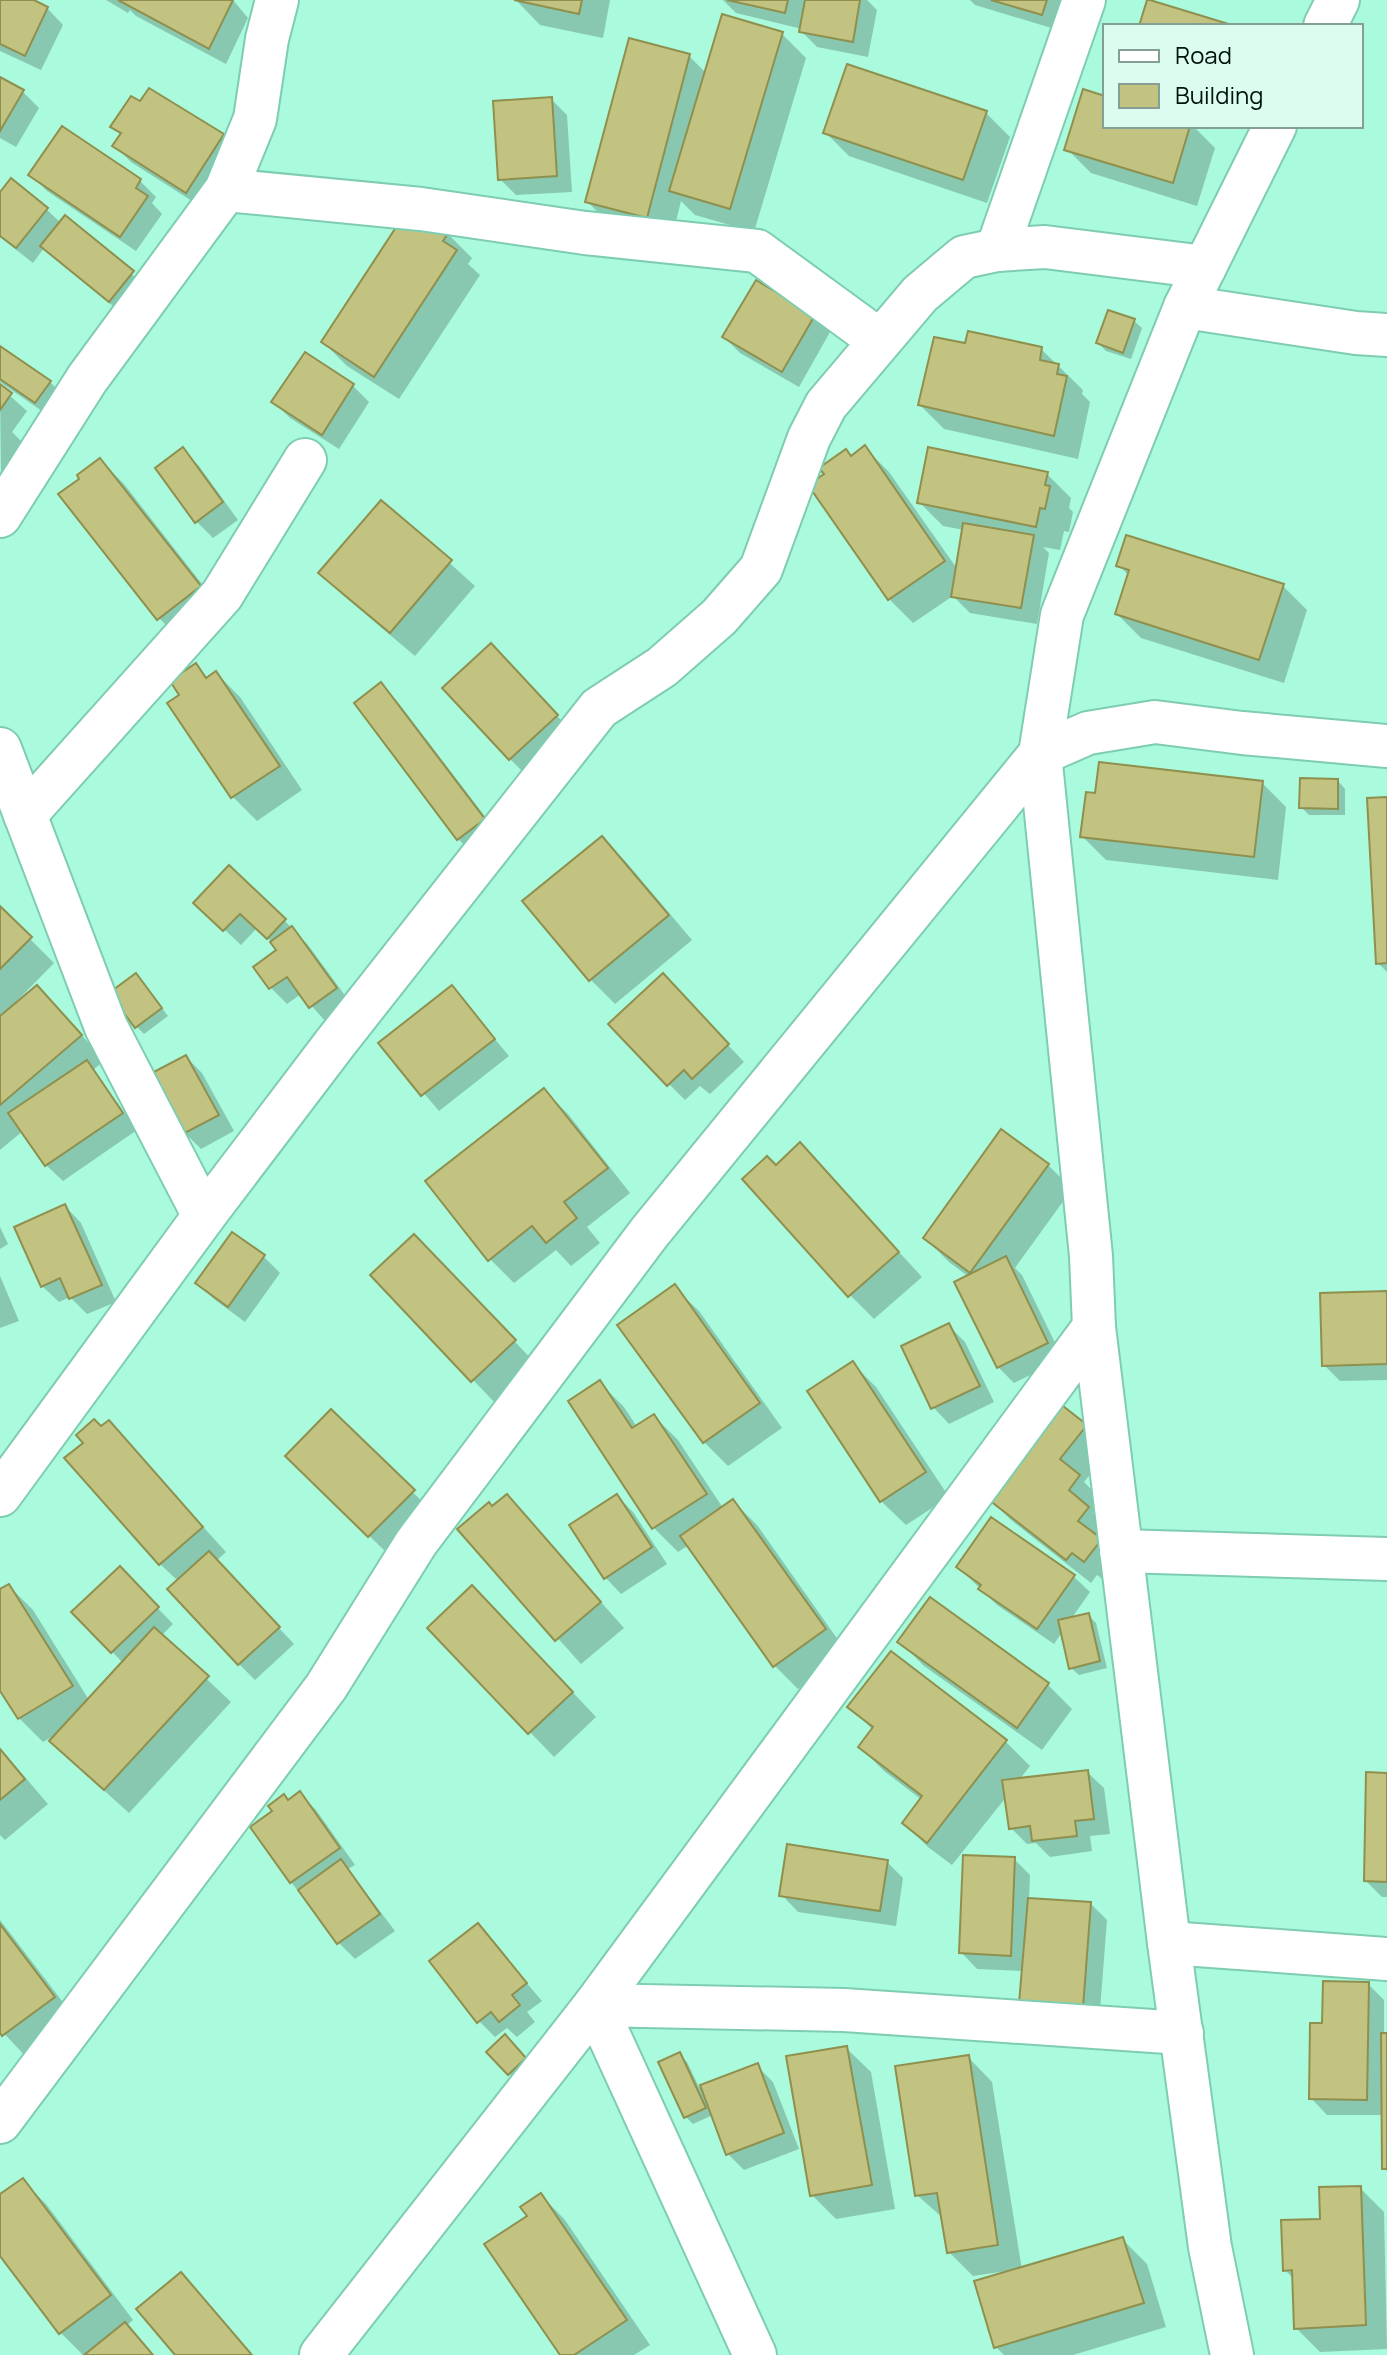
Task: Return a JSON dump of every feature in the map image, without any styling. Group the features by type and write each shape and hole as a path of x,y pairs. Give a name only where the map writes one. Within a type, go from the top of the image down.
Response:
{"street":[{"path":"0,516 87,379 226,190 255,119 267,39 277,0"},
{"path":"997,250 1084,0"},
{"path":"1326,24 1338,0"},
{"path":"1232,2355 1210,2247 1169,1943 1094,1327 1091,1256 1040,754 1062,615 1185,307 1274,128"},
{"path":"226,190 421,209 585,233 757,251 879,340"},
{"path":"0,1495 204,1216 599,708 662,667 719,617 761,569 809,438 826,405 920,294 964,257 997,250 1045,247 1205,267"},
{"path":"1185,307 1387,335"},
{"path":"25,815 222,595 305,460"},
{"path":"0,2122 326,1687 416,1543 649,1233 1040,754 1088,733 1155,722 1387,746"},
{"path":"0,749 106,1027 204,1216"},
{"path":"323,2354 595,2005 1094,1327"},
{"path":"1121,1551 1387,1559"},
{"path":"1169,1943 1387,1959"},
{"path":"595,2005 844,2010 1182,2033"},
{"path":"595,2005 755,2355"}],"building":[{"path":"0,0 34,0 48,7 25,56 0,44"},
{"path":"118,0 233,0 209,49"},
{"path":"514,0 582,0 579,14"},
{"path":"727,0 788,0 785,13"},
{"path":"805,0 860,0 853,42 799,32"},
{"path":"991,0 1047,0 1042,15"},
{"path":"1147,0 1150,0 1228,24 1140,24"},
{"path":"722,14 783,32 730,209 669,191"},
{"path":"629,38 690,54 647,218 585,202"},
{"path":"847,64 987,111 963,180 823,133"},
{"path":"0,77 24,90 0,131"},
{"path":"149,88 224,134 186,193 112,146 121,133 110,127 131,96 140,101"},
{"path":"1083,89 1103,95 1103,128 1189,128 1173,183 1064,150"},
{"path":"552,97 557,176 498,180 493,101"},
{"path":"62,126 141,179 136,188 148,196 120,237 28,175"},
{"path":"11,178 48,208 16,248 0,236 0,192"},
{"path":"65,215 134,271 109,302 40,246"},
{"path":"404,215 449,232 443,241 457,250 374,377 321,342"},
{"path":"756,280 815,315 782,372 722,337"},
{"path":"1108,310 1135,319 1123,353 1096,343"},
{"path":"968,331 1042,347 1040,360 1059,364 1057,374 1067,376 1054,436 918,405 934,337 965,343"},
{"path":"0,346 51,381 35,403 0,379"},
{"path":"305,352 354,384 322,435 271,402"},
{"path":"0,384 12,393 0,410"},
{"path":"865,445 945,561 888,600 808,485 824,474 819,468 846,449 851,456"},
{"path":"183,447 223,502 195,523 155,468"},
{"path":"928,447 1048,472 1045,485 1050,486 1045,509 1040,508 1036,527 917,503"},
{"path":"100,458 201,586 157,620 58,494"},
{"path":"381,500 452,560 390,633 318,573"},
{"path":"963,523 1034,535 1021,608 951,597"},
{"path":"1126,535 1284,584 1259,660 1115,614 1129,570 1116,566"},
{"path":"491,643 558,715 509,760 442,688"},
{"path":"196,663 206,678 216,671 280,766 231,798 167,703 179,695 170,681"},
{"path":"381,682 485,819 457,840 354,703"},
{"path":"1099,762 1263,781 1254,857 1080,837 1086,792 1095,793"},
{"path":"1300,778 1338,779 1338,809 1299,808"},
{"path":"1387,797 1387,963 1376,964 1367,798"},
{"path":"602,836 669,915 589,981 522,901"},
{"path":"229,865 286,919 267,939 240,914 223,931 193,903"},
{"path":"0,906 32,937 0,969"},
{"path":"292,926 337,988 309,1008 287,977 269,989 253,967 276,950 270,942"},
{"path":"136,973 162,1008 135,1028 109,993"},
{"path":"663,973 729,1044 692,1079 684,1070 667,1086 608,1024"},
{"path":"37,985 82,1035 0,1105 0,1016"},
{"path":"452,985 495,1039 421,1096 378,1043"},
{"path":"186,1055 219,1115 183,1134 150,1074"},
{"path":"87,1060 123,1113 45,1166 8,1113"},
{"path":"544,1088 608,1168 564,1202 577,1218 546,1243 532,1226 488,1261 425,1181"},
{"path":"1001,1129 1049,1164 970,1273 923,1238"},
{"path":"800,1142 899,1252 848,1297 742,1179 767,1156 776,1165"},
{"path":"65,1204 102,1285 69,1299 60,1278 41,1287 14,1227"},
{"path":"232,1232 265,1255 228,1307 195,1283"},
{"path":"414,1234 516,1340 471,1382 370,1275"},
{"path":"1006,1256 1048,1343 997,1368 954,1282"},
{"path":"675,1284 760,1403 703,1443 617,1325"},
{"path":"1387,1291 1387,1364 1322,1366 1320,1293"},
{"path":"949,1323 980,1386 931,1409 901,1346"},
{"path":"853,1361 926,1472 880,1502 807,1391"},
{"path":"600,1380 632,1428 654,1414 707,1494 652,1529 568,1401"},
{"path":"1058,1402 1087,1425 1060,1459 1080,1475 1069,1490 1089,1507 1078,1521 1102,1539 1084,1562 1072,1553 1066,1560 984,1496"},
{"path":"331,1409 415,1490 368,1537 285,1456"},
{"path":"94,1419 101,1426 109,1420 203,1527 159,1565 64,1458 83,1443 76,1435"},
{"path":"507,1494 601,1602 555,1641 457,1529 489,1502 492,1506"},
{"path":"617,1494 652,1547 604,1579 569,1525"},
{"path":"733,1499 826,1629 773,1667 680,1536"},
{"path":"991,1517 1075,1575 1037,1629 978,1589 981,1585 956,1567"},
{"path":"209,1551 280,1627 238,1665 167,1589"},
{"path":"120,1566 159,1607 111,1653 71,1612"},
{"path":"9,1584 73,1686 18,1719 0,1691 0,1589"},
{"path":"472,1585 573,1692 528,1734 427,1628"},
{"path":"930,1597 1049,1683 1017,1728 897,1642"},
{"path":"1089,1613 1100,1661 1069,1669 1058,1620"},
{"path":"154,1627 209,1676 104,1790 49,1741"},
{"path":"891,1651 1007,1740 927,1843 902,1823 922,1796 858,1747 873,1727 847,1707"},
{"path":"0,1749 25,1779 0,1800"},
{"path":"1088,1770 1094,1819 1075,1821 1077,1836 1032,1841 1030,1826 1009,1829 1002,1780"},
{"path":"1366,1772 1387,1773 1387,1882 1364,1881"},
{"path":"300,1791 340,1848 290,1883 250,1827 272,1811 268,1806 284,1794 288,1800"},
{"path":"787,1844 888,1860 880,1911 779,1896"},
{"path":"963,1855 1015,1857 1011,1956 959,1953"},
{"path":"341,1859 380,1914 337,1944 298,1890"},
{"path":"1028,1898 1091,1902 1083,2008 1019,2003"},
{"path":"478,1923 527,1983 512,1995 520,2005 499,2022 491,2012 477,2023 429,1961"},
{"path":"0,1924 55,1997 2,2036 0,2033"},
{"path":"1323,1981 1369,1982 1367,2100 1309,2099 1310,2023 1322,2023"},
{"path":"1381,2033 1387,2033 1387,2169 1382,2169"},
{"path":"505,2034 526,2058 508,2075 486,2052"},
{"path":"847,2046 872,2185 810,2196 786,2056"},
{"path":"680,2052 706,2108 684,2118 658,2062"},
{"path":"969,2055 998,2245 947,2253 937,2193 915,2196 895,2066"},
{"path":"758,2063 784,2133 726,2155 700,2085"},
{"path":"23,2178 111,2295 59,2334 0,2256 0,2194"},
{"path":"1361,2186 1366,2325 1294,2329 1292,2270 1283,2271 1281,2220 1320,2219 1319,2187"},
{"path":"541,2193 627,2320 574,2355 560,2355 484,2244 527,2216 520,2207"},
{"path":"1123,2237 1144,2303 994,2348 974,2281"},
{"path":"181,2272 252,2355 175,2355 136,2309"},
{"path":"125,2322 153,2355 84,2355"}]}
